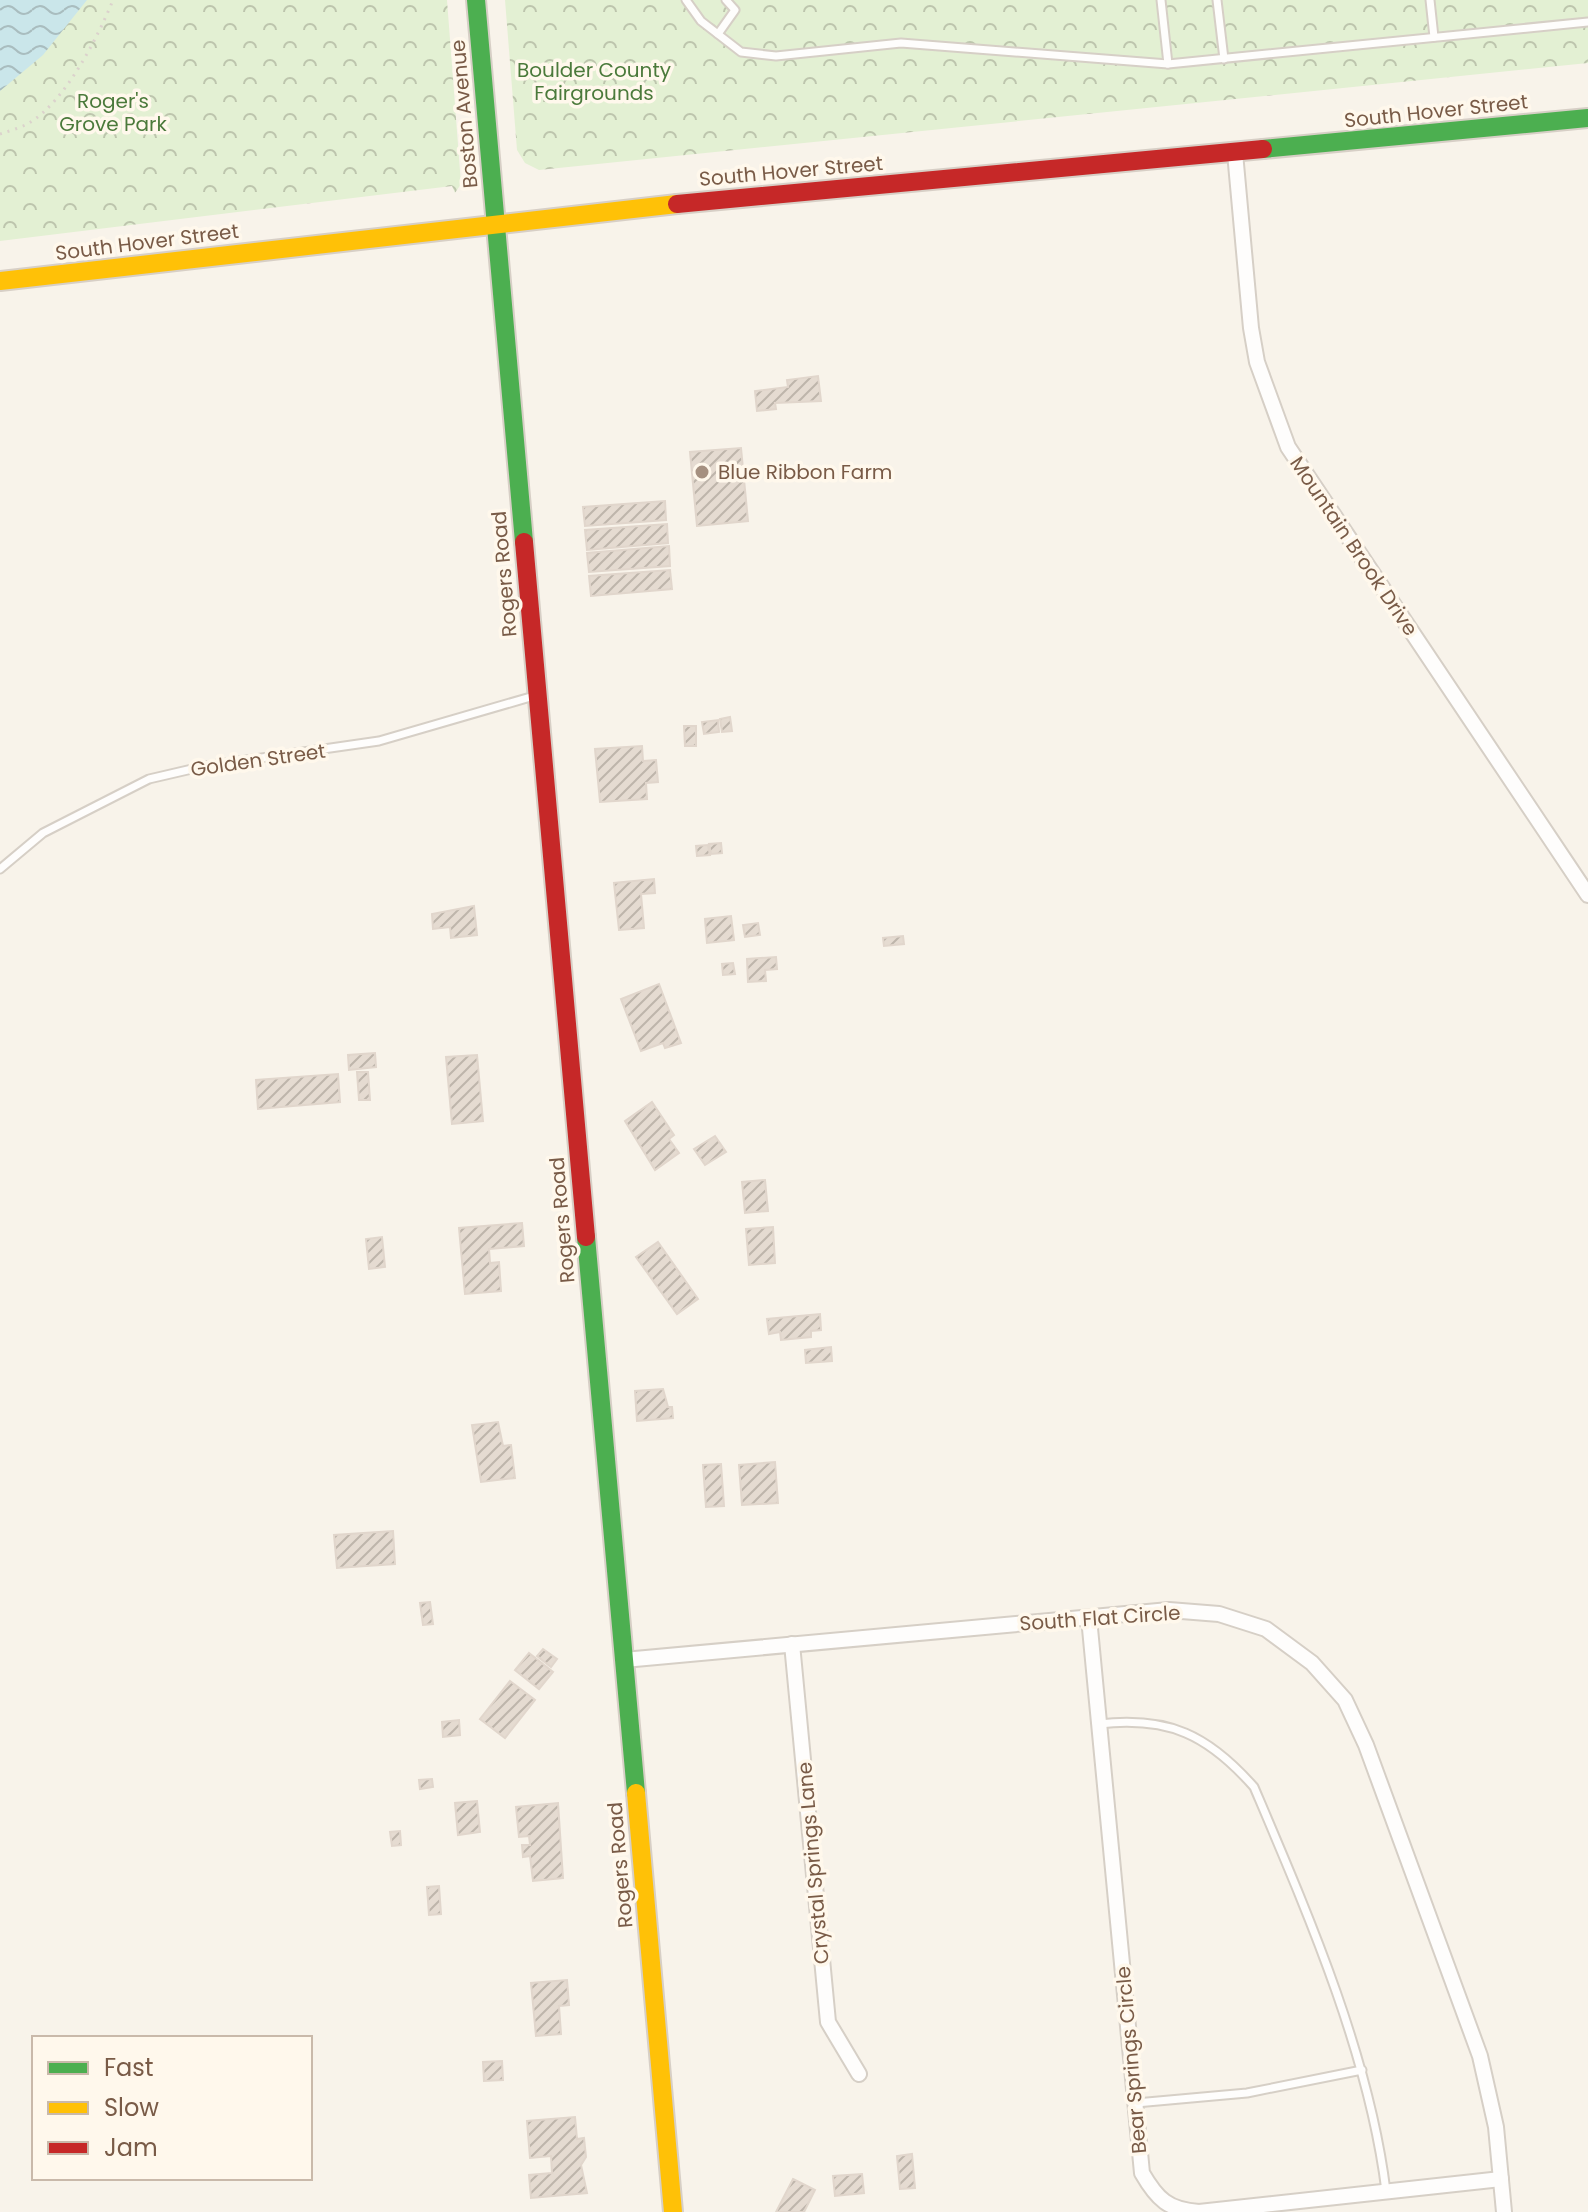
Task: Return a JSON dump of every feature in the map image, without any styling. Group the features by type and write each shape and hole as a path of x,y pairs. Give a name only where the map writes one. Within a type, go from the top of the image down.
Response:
{"street":[{"name":"Boston Avenue","path":"476,0 495,223"},
{"name":"South Hover Street","path":"0,281 495,223 1588,118"},
{"name":"Mountain Brook Drive","path":"1235,153 1253,339 1271,406 1288,447 1588,895"},
{"name":"Rogers Road","path":"495,223 673,2212"},
{"name":"South Flat Circle","path":"624,1660 1169,1610 1219,1614 1266,1629 1312,1663 1345,1700 1366,1745 1480,2056 1496,2127 1504,2212"},
{"name":"Bear Springs Circle","path":"1089,1618 1142,2173 1157,2199 1177,2211 1199,2212 1501,2179"},
{"name":"Crystal Springs Lane","path":"792,1644 828,2022 859,2074"}],"lane":[{"path":"686,0 701,21 741,52 776,56 901,43 1168,64 1588,22"},
{"path":"718,34 735,10 726,0"},
{"path":"1161,0 1168,64"},
{"path":"1217,0 1224,59"},
{"path":"1430,0 1434,37"},
{"name":"Golden Street","path":"0,869 43,833 149,779 205,766 379,741 536,695"},
{"path":"1099,1724 1146,1720 1173,1728 1230,1760 1254,1787 1362,2070 1377,2128 1386,2191"},
{"path":"1136,2103 1247,2093 1362,2070"}],"path":[{"path":"0,134 30,122 52,104 80,63 113,0"}],"green space":[{"name":"Roger's Grove Park","path":"0,0 447,0 461,184 455,193 452,186 0,241"},
{"name":"Boulder County Fairgrounds","path":"505,0 1588,0 1588,63 539,170 525,163 517,150"}],"water":[{"path":"0,0 87,0 43,55 0,91"}],"building":[{"path":"818,376 821,401 775,403 776,409 757,411 755,391 788,387 787,380"},
{"path":"741,448 748,521 697,526 690,452"},
{"path":"665,501 666,520 585,526 583,507"},
{"path":"667,524 668,543 587,550 585,530"},
{"path":"669,546 670,566 589,572 587,553"},
{"path":"670,570 672,589 591,596 589,576"},
{"path":"730,717 732,731 722,732 720,719"},
{"path":"718,720 719,732 704,734 702,722"},
{"path":"684,726 696,726 696,746 685,746"},
{"path":"642,746 643,761 656,760 658,782 646,783 647,799 600,802 595,749"},
{"path":"721,843 722,853 711,854 709,844"},
{"path":"708,845 710,855 697,856 696,846"},
{"path":"654,879 655,893 641,894 644,928 619,930 614,883"},
{"path":"474,906 477,935 451,938 450,927 433,929 432,914"},
{"path":"731,916 734,940 707,943 705,919"},
{"path":"758,923 760,935 745,937 743,925"},
{"path":"903,936 904,944 884,946 883,938"},
{"path":"776,957 777,969 765,970 766,981 748,982 747,959"},
{"path":"733,963 735,974 723,975 722,964"},
{"path":"659,984 681,1043 665,1048 663,1043 641,1051 621,999"},
{"path":"375,1053 376,1067 349,1070 348,1055"},
{"path":"477,1055 483,1121 452,1124 446,1057"},
{"path":"357,1072 368,1072 370,1100 359,1100"},
{"path":"338,1074 340,1102 258,1109 256,1080"},
{"path":"652,1102 674,1135 669,1139 679,1153 655,1170 625,1121"},
{"path":"715,1136 726,1152 705,1165 694,1149"},
{"path":"765,1180 768,1211 745,1213 742,1182"},
{"path":"522,1223 524,1246 489,1249 490,1263 499,1262 501,1291 465,1294 459,1228"},
{"path":"773,1227 775,1263 749,1265 746,1229"},
{"path":"382,1237 385,1267 369,1269 366,1239"},
{"path":"658,1242 698,1299 677,1314 636,1257"},
{"path":"820,1314 821,1330 811,1331 811,1337 781,1340 780,1332 769,1334 767,1319"},
{"path":"831,1347 832,1361 806,1363 805,1350"},
{"path":"663,1389 668,1407 672,1407 673,1418 637,1421 635,1391"},
{"path":"498,1422 503,1446 511,1445 515,1478 481,1482 472,1425"},
{"path":"775,1462 778,1503 742,1505 739,1465"},
{"path":"721,1464 724,1506 706,1507 703,1465"},
{"path":"393,1531 395,1564 337,1568 334,1535"},
{"path":"430,1602 433,1624 423,1625 420,1603"},
{"path":"543,1649 557,1659 551,1667 537,1656"},
{"path":"529,1653 553,1672 539,1689 515,1670"},
{"path":"510,1681 535,1700 505,1738 480,1719"},
{"path":"459,1720 460,1735 443,1737 442,1722"},
{"path":"432,1779 433,1787 420,1789 419,1780"},
{"path":"477,1801 480,1832 458,1835 455,1803"},
{"path":"558,1803 563,1878 533,1881 530,1856 523,1857 522,1845 530,1845 529,1836 519,1837 516,1807"},
{"path":"400,1831 401,1845 392,1846 390,1832"},
{"path":"439,1886 441,1914 429,1915 427,1887"},
{"path":"567,1980 569,2005 559,2006 561,2034 536,2036 531,1983"},
{"path":"502,2061 503,2080 484,2081 483,2062"},
{"path":"575,2117 577,2139 584,2138 586,2157 581,2165 587,2193 531,2198 529,2175 552,2173 551,2156 530,2158 527,2121"},
{"path":"912,2154 915,2188 900,2189 897,2156"},
{"path":"862,2174 864,2193 835,2196 833,2176"},
{"path":"793,2179 815,2190 804,2212 776,2212"}],"traffic: fast":[{"path":"476,0 524,542"},
{"path":"1263,149 1588,118"},
{"path":"586,1237 636,1793"}],"traffic: slow":[{"path":"0,281 677,204"},
{"path":"636,1793 673,2212"}],"traffic: jam":[{"path":"677,204 1263,149"},
{"path":"524,542 586,1237"}],"place":[{"name":"Blue Ribbon Farm","path":"702,472"}]}
